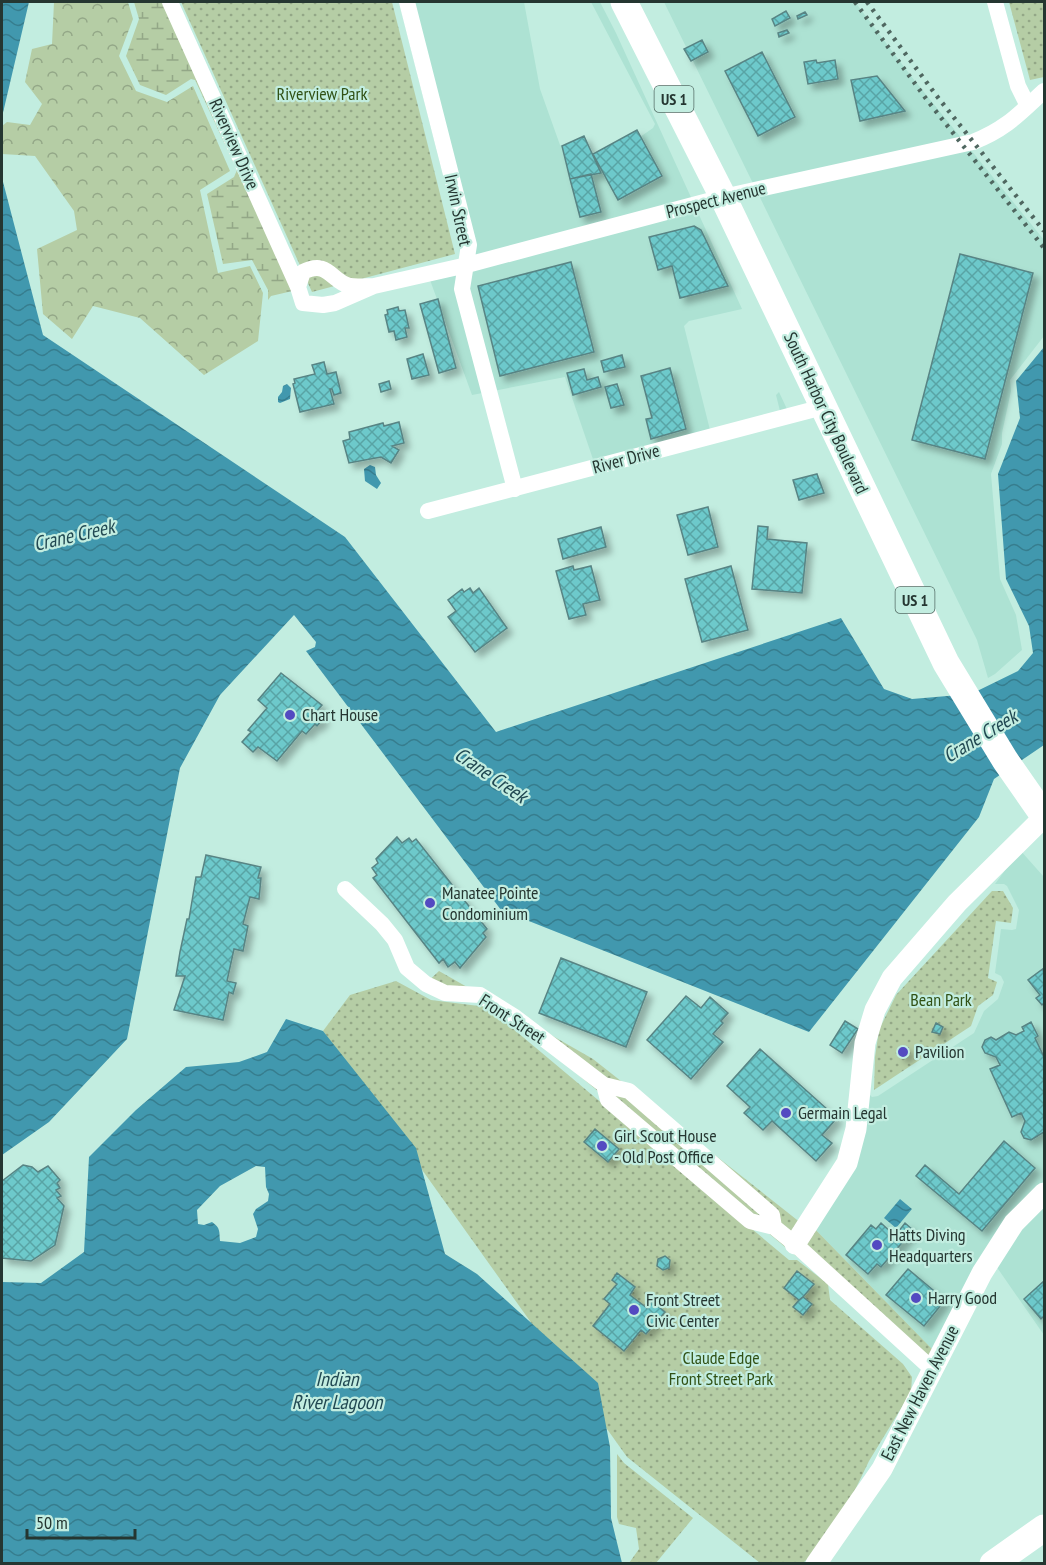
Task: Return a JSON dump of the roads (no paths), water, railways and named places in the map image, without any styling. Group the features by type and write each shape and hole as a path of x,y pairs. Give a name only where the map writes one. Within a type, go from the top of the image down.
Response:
{"main road":[{"name":"South Harbor City Boulevard","path":"624,2 723,197 946,663 1005,760 1044,817"},
{"path":"993,1563 1044,1528"}],"street":[{"name":"Riverview Drive","path":"170,2 298,287"},
{"name":"Irwin Street","path":"407,2 469,245 462,289 515,489"},
{"path":"995,2 1018,86 1028,106"},
{"name":"Prospect Avenue","path":"374,286 349,286 337,280 325,269 314,269 303,272 298,287 303,303 322,305 335,303 374,286 467,265 723,197 973,142 995,134 1044,91"},
{"name":"River Drive","path":"428,511 823,407"},
{"path":"795,1244 847,1163 856,1129 866,1043 875,1010 892,978 957,903 1044,817"},
{"name":"Front Street","path":"345,889 382,924 395,940 406,968 426,984 445,993 480,995 486,998 515,1017 604,1085 629,1091 772,1215 774,1227 932,1369"},
{"name":"East New Haven Avenue","path":"816,1563 882,1468 982,1273 1014,1223 1044,1193"}],"water":[{"path":"2,2 29,2 2,117"},
{"name":"Crane Creek","path":"2,178 43,335 345,537 496,732 841,618 884,689 912,699 971,694 1018,671 1033,653 1029,626 1006,579 998,474 1020,418 1016,381 1044,347 1044,745 994,779 979,817 809,1032 501,910 306,651 315,647 316,642 294,615 220,695 180,768 127,1039 49,1122 2,1155"},
{"path":"287,384 291,388 290,399 280,403 278,397 283,386"},
{"path":"370,465 375,467 376,475 381,483 377,489 365,481 364,469"},
{"name":"Indian River Lagoon","path":"286,1019 323,1031 416,1148 445,1254 477,1274 598,1383 610,1447 611,1518 622,1563 2,1563 2,1282 41,1283 84,1252 89,1157 136,1110 186,1067 239,1062 267,1052","holes":["256,1166 265,1167 266,1187 269,1194 268,1201 256,1209 253,1214 258,1229 256,1237 240,1243 220,1241 219,1230 215,1224 212,1222 204,1225 198,1224 197,1210 220,1186"]},
{"path":"900,1199 912,1209 896,1228 884,1218"}],"railway":[{"path":"855,2 927,100 1044,248"},
{"path":"867,2 936,95 1044,231"}],"place":[{"name":"Chart House","path":"290,715"},
{"name":"Manatee Pointe Condominium","path":"430,903"},
{"name":"Pavilion","path":"903,1052"},
{"name":"Germain Legal","path":"786,1113"},
{"name":"Girl Scout House - Old Post Office","path":"602,1146"},
{"name":"Hatts Diving Headquarters","path":"877,1245"},
{"name":"Harry Good","path":"916,1298"},
{"name":"Front Street Civic Center","path":"634,1310"}],"park label":[{"name":"Riverview Park","path":"322,94"},
{"name":"Bean Park","path":"941,1000"},
{"name":"Claude Edge Front Street Park","path":"721,1368"}]}
